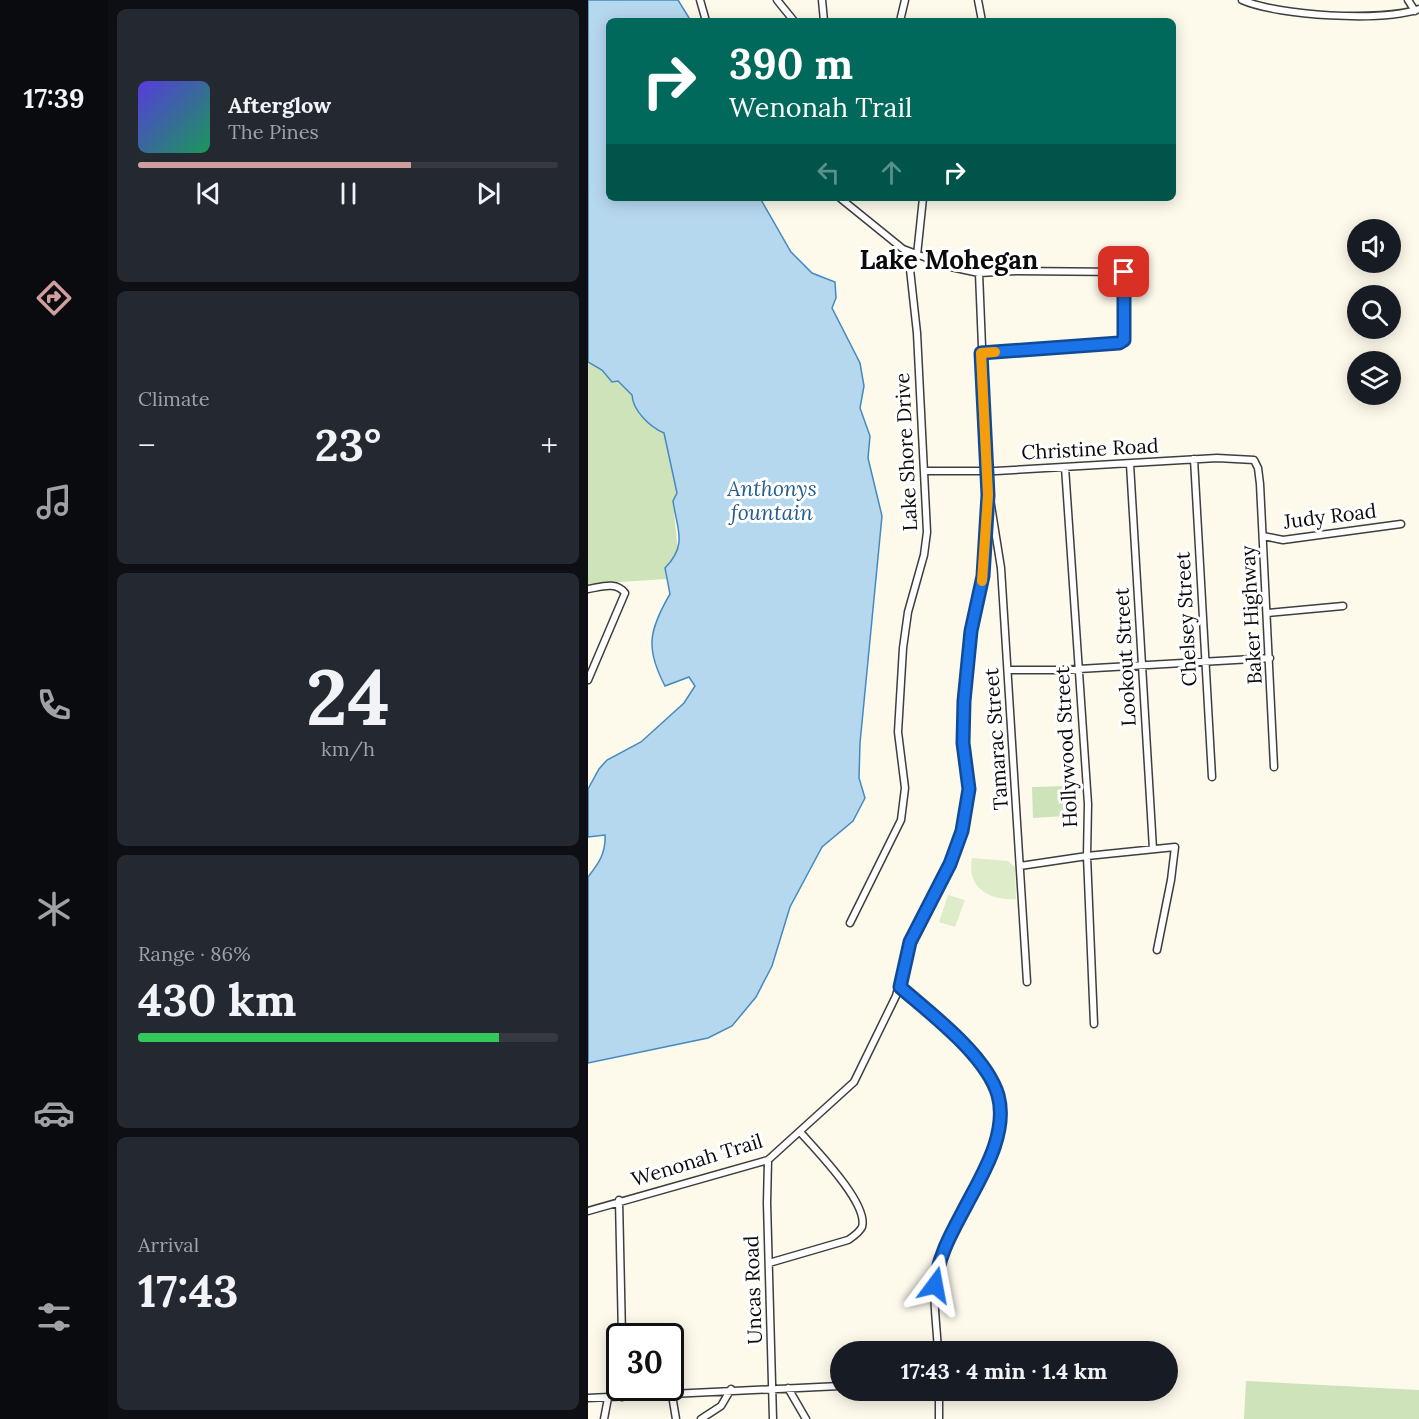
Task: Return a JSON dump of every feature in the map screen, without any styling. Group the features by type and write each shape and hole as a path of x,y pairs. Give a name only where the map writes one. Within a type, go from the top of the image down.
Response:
{"street":[{"path":"700,0 705,18"},
{"path":"777,0 792,18"},
{"path":"822,0 824,18"},
{"path":"901,18 905,0"},
{"path":"978,0 981,18"},
{"path":"1242,0 1294,11 1380,17 1417,10"},
{"path":"1408,0 1417,10"},
{"path":"843,201 874,228 908,251 951,267 979,273 1124,272 1124,340 1119,343 981,353"},
{"path":"917,255 923,201"},
{"name":"Lake Shore Drive","path":"850,923 901,820 905,788 898,732 905,628 927,541 916,311 908,251"},
{"name":"Wenonah Trail","path":"588,1211 619,1200 768,1160 801,1133 854,1082 900,987 910,942 950,864 962,831 969,789 963,743 964,701 971,631 983,576 988,495 979,273"},
{"name":"Christine Road","path":"924,471 987,471 1194,459 1249,458 1256,462"},
{"name":"Chelsey Street","path":"1194,459 1212,777"},
{"name":"Baker Highway","path":"1256,462 1268,613 1274,767"},
{"name":"Lookout Street","path":"1130,464 1153,849"},
{"name":"Hollywood Street","path":"1065,467 1088,804 1087,856 1094,1024"},
{"name":"Tamarac Street","path":"988,495 1001,568 1027,982"},
{"name":"Judy Road","path":"1263,536 1283,540 1401,524"},
{"path":"588,589 613,585 623,589 625,593 588,680"},
{"path":"1268,613 1343,606"},
{"path":"1008,670 1079,669 1142,663 1270,658"},
{"path":"1020,866 1175,847 1157,950"},
{"path":"900,987 985,1068 998,1096 999,1119 994,1146 987,1166 952,1232 936,1273 938,1341"},
{"path":"769,1263 848,1240 862,1227 862,1213 827,1163 801,1133"},
{"name":"Uncas Road","path":"768,1160 773,1419"},
{"path":"619,1200 622,1323"},
{"path":"684,1394 731,1389 830,1386"},
{"path":"788,1388 806,1419"},
{"path":"701,1419 722,1406 731,1389"},
{"path":"588,1398 606,1398"},
{"path":"604,1419 607,1401"},
{"path":"673,1401 676,1419"},
{"path":"939,1401 939,1419"}],"green space":[{"path":"588,362 602,370 612,382 617,381 632,395 635,407 643,418 664,433 677,493 673,501 678,552 665,568 666,579 588,584"},
{"path":"1064,786 1066,816 1033,818 1032,787"},
{"path":"972,858 1008,861 1015,867 1016,899 997,898 982,891 976,885 973,877"},
{"path":"948,895 965,900 955,927 939,922"},
{"path":"1246,1381 1419,1390 1419,1419 1244,1419"}],"water":[{"name":"Anthonys fountain","path":"588,0 678,0 689,18 606,18 606,201 762,201 791,252 812,273 835,282 836,298 832,308 860,363 864,386 860,408 870,436 868,458 882,516 860,743 859,778 865,798 853,821 822,847 790,907 772,966 756,997 732,1026 708,1038 588,1063 588,877 601,858 605,835 588,837 588,789 607,760 641,742 684,703 695,686 689,677 665,686 654,661 652,650 654,629 670,594 665,568 677,552 679,544 673,501 677,493 664,433 643,418 635,407 632,395 618,381 612,382 602,370 588,362"}],"slow traffic":[{"path":"982,581 988,495 987,438 981,353 995,352"}],"district":[{"name":"Lake Mohegan","path":"949,260"}],"route":[{"path":"935,1285 940,1260 952,1232 987,1166 994,1146 999,1119 998,1096 985,1068 935,1017 900,987 910,942 950,864 962,831 969,789 963,743 964,701 971,631 983,576 988,495 987,438 981,353 1119,343 1124,340 1124,272"}]}
